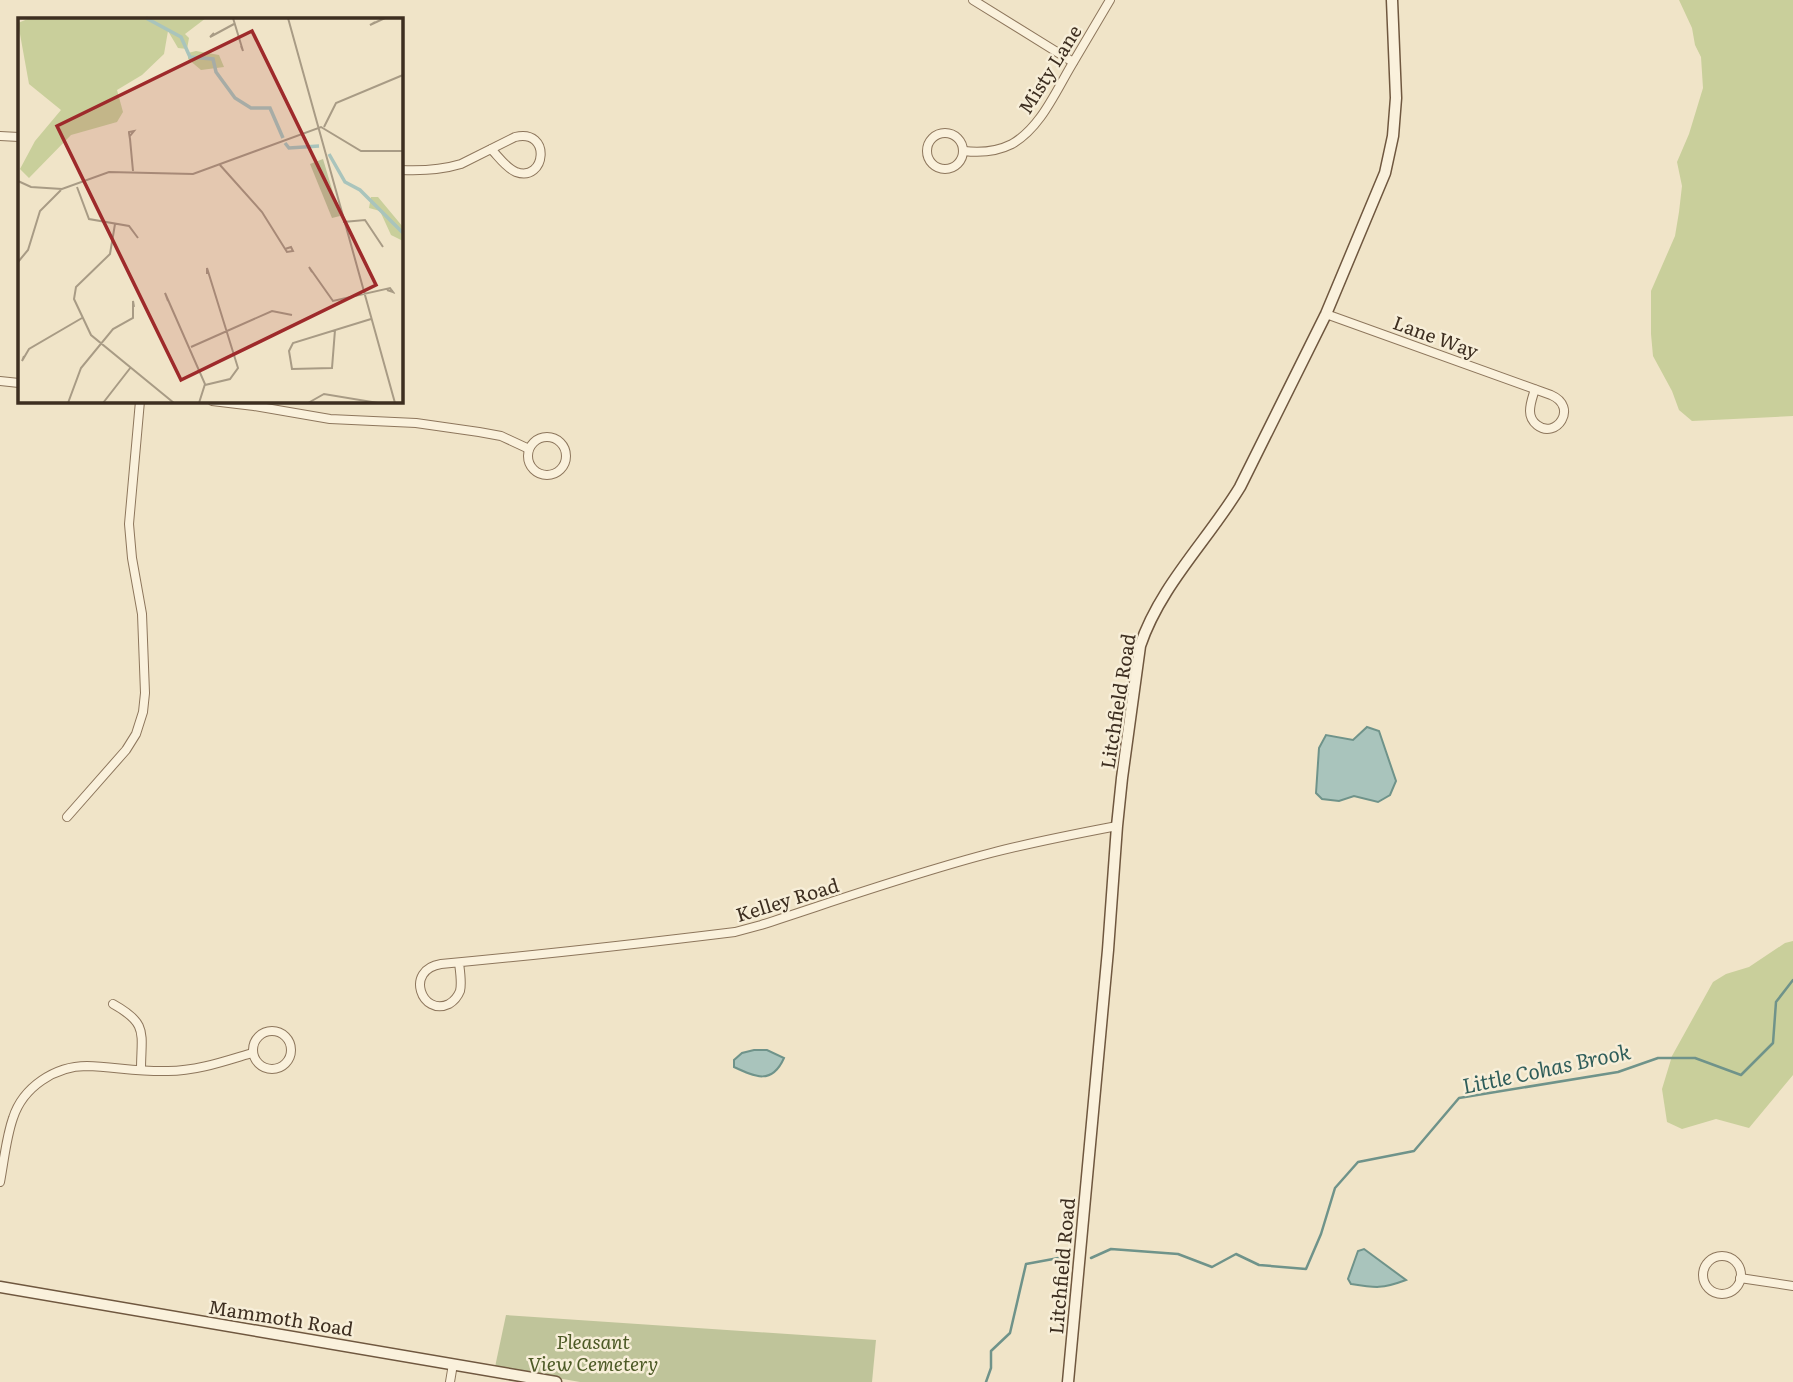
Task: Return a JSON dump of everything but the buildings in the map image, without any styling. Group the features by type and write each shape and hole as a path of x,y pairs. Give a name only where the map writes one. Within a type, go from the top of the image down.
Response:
{"street":[{"path":"973,0 1073,62"},
{"name":"Misty Lane","path":"964,151 987,152 1011,144 1023,136 1046,107 1110,0"},
{"name":"Litchfield Road","path":"1068,1382 1117,826 1140,646 1146,628 1165,594 1240,487 1326,314 1378,191 1389,154 1395,117 1392,0"},
{"name":"Misty Lane","path":"943,132 955,135 964,151 956,166 944,170 933,165 927,155 932,138 943,132"},
{"path":"0,135 18,137"},
{"path":"402,170 433,170 453,166 515,137 527,136 538,144 541,156 537,167 532,171 520,173 510,169 491,149"},
{"name":"Lane Way","path":"1326,314 1535,389 1557,397 1563,407 1563,418 1555,427 1544,429 1534,424 1531,419 1530,408 1535,389"},
{"path":"0,381 18,383"},
{"path":"67,817 126,750 136,734 143,712 145,659 142,614 129,524 140,402"},
{"path":"220,402 330,419 416,423 479,432 501,436 529,449"},
{"path":"551,438 562,445 566,457 564,464 550,475 539,473 530,466 529,449 538,439 551,438"},
{"name":"Kelley Road","path":"459,963 461,988 455,1000 443,1006 425,999 420,986 423,974 434,965 734,932 989,854 1117,826"},
{"path":"113,1004 138,1022 141,1032 141,1070"},
{"path":"270,1031 282,1034 291,1049 287,1062 270,1069 258,1064 252,1053 258,1035 270,1031"},
{"path":"0,1182 13,1118 30,1090 44,1078 73,1067 172,1071 213,1064 252,1053"},
{"path":"1715,1258 1730,1258 1740,1270 1740,1278 1735,1289 1721,1294 1707,1288 1703,1273 1708,1262 1715,1258"},
{"path":"1740,1278 1793,1286"},
{"name":"Mammoth Road","path":"0,1287 556,1382"},
{"path":"450,1382 453,1364"}],"green space":[{"path":"1679,0 1793,0 1793,416 1692,421 1679,410 1653,356 1651,291 1675,236 1682,186 1677,162 1703,88 1701,57"},
{"path":"1793,941 1793,1075 1749,1128 1716,1119 1682,1129 1667,1122 1662,1089 1672,1056 1713,982 1726,974 1749,967 1785,943"},
{"name":"Pleasant View Cemetery","path":"506,1315 876,1340 872,1382 580,1382 495,1367"}],"water":[{"path":"1367,727 1379,731 1396,781 1390,795 1378,802 1354,796 1339,801 1322,799 1316,793 1319,748 1326,735 1353,740"},
{"path":"767,1050 784,1058 779,1067 768,1075 756,1076 734,1067 734,1060 742,1053"},
{"path":"1364,1249 1406,1280 1379,1287 1351,1284 1348,1279 1358,1251"}],"waterway":[{"name":"Little Cohas Brook","path":"1091,1258 1111,1249 1178,1254 1212,1267 1236,1254 1259,1265 1306,1269 1321,1234 1335,1188 1358,1162 1414,1151 1459,1098 1618,1072 1658,1058 1695,1058 1741,1075 1773,1043 1776,1002 1793,980"},
{"name":"Little Cohas Brook","path":"986,1382 991,1368 991,1351 1010,1333 1026,1264 1064,1257"}]}
